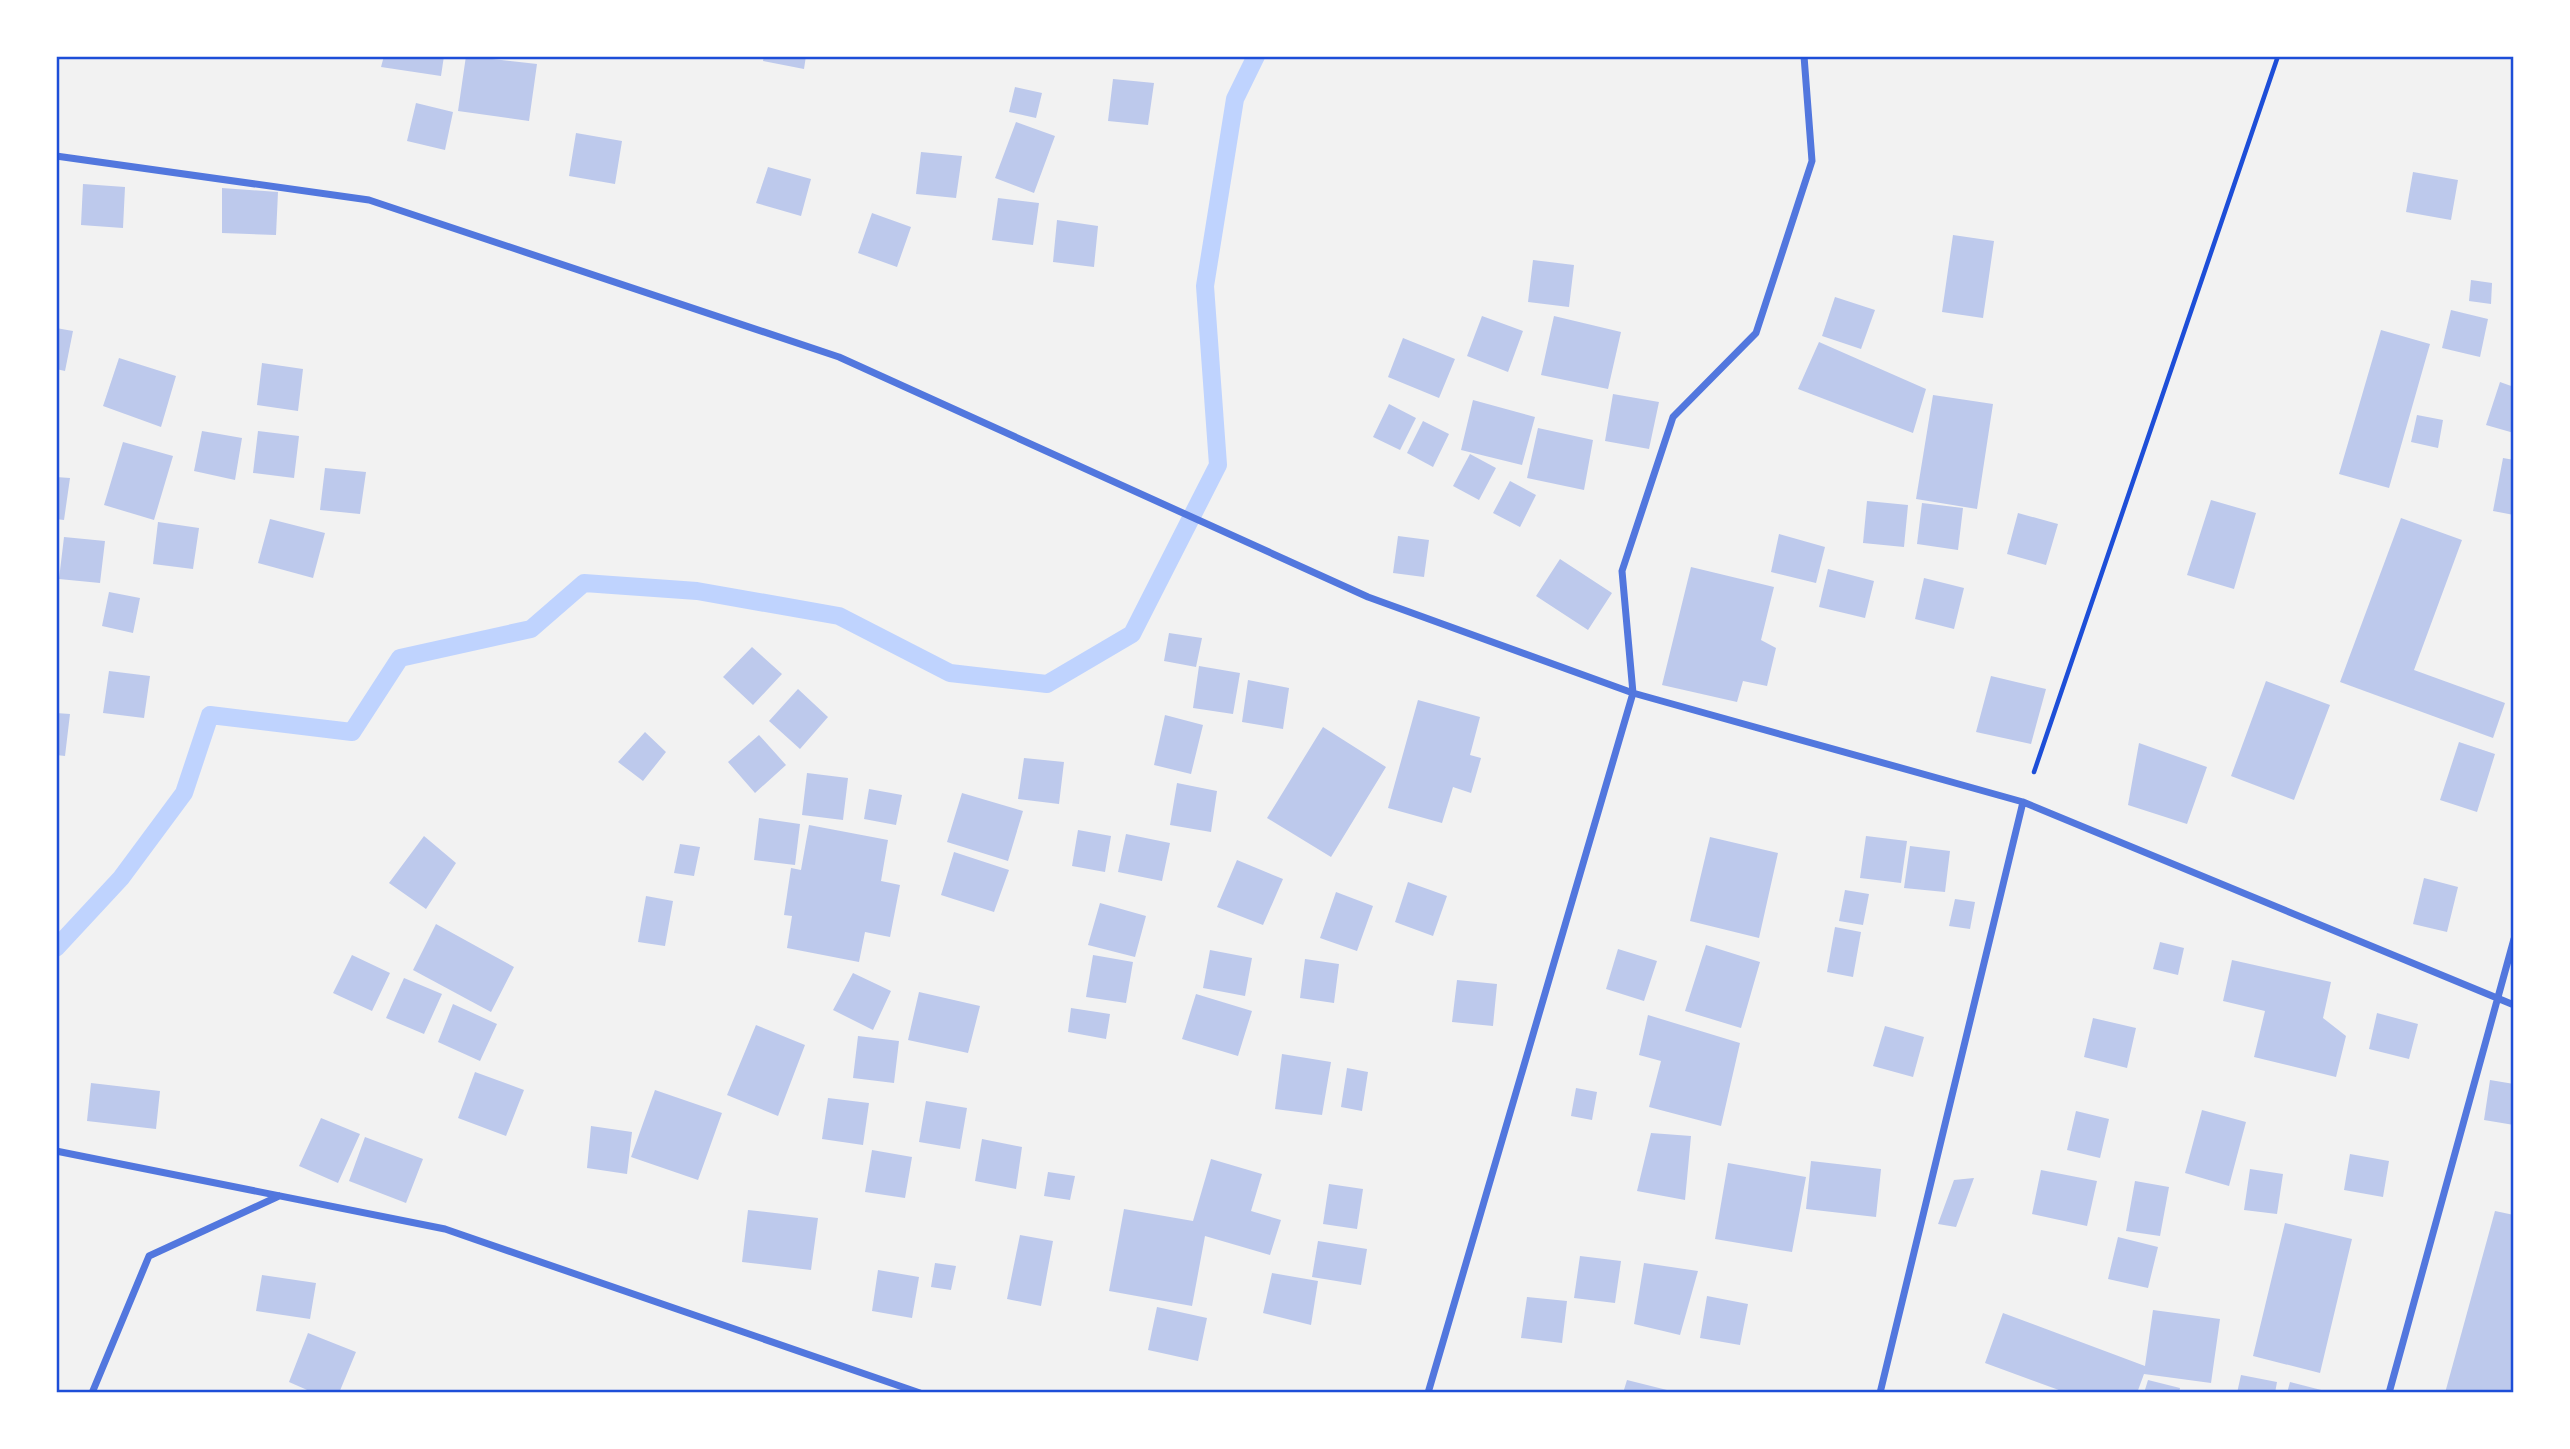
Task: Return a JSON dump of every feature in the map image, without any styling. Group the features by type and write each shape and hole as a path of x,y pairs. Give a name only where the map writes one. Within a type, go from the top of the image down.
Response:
{"street":[{"path":"1428,1393 1633,693 1622,571 1673,417 1756,333 1812,161 1804,56"},
{"path":"56,156 369,200 839,357 1368,597 1633,693 2023,802 2495,1000 2514,1005"},
{"path":"1880,1393 2023,802"},
{"path":"2389,1393 2495,1000 2514,939"},
{"path":"56,1151 445,1229 920,1393"},
{"path":"92,1393 149,1256 279,1196"}],"path":[{"path":"2023,802 2278,56"}],"building":[{"path":"384,56 444,56 441,76 381,67"},
{"path":"466,56 537,64 529,121 458,111"},
{"path":"764,56 806,56 804,69 763,61"},
{"path":"1113,79 1154,83 1148,125 1108,121"},
{"path":"1015,87 1042,93 1036,118 1009,112"},
{"path":"416,103 453,112 445,150 407,141"},
{"path":"1016,122 1055,136 1034,193 995,178"},
{"path":"576,133 622,141 615,184 569,176"},
{"path":"921,152 962,156 956,198 916,194"},
{"path":"768,167 811,179 801,216 756,203"},
{"path":"2413,172 2458,180 2451,220 2406,212"},
{"path":"83,184 125,187 123,228 81,225"},
{"path":"222,188 278,192 276,235 222,233"},
{"path":"998,198 1039,203 1033,245 992,240"},
{"path":"872,213 911,227 897,267 858,253"},
{"path":"1057,220 1098,226 1094,267 1053,262"},
{"path":"1953,235 1994,241 1983,318 1942,312"},
{"path":"1533,260 1574,265 1569,307 1528,302"},
{"path":"2471,280 2492,283 2491,304 2469,301"},
{"path":"1835,297 1875,310 1861,349 1822,336"},
{"path":"2451,310 2488,319 2480,357 2442,348"},
{"path":"1482,316 1523,331 1508,372 1467,356"},
{"path":"1554,316 1621,332 1608,389 1541,375"},
{"path":"56,328 73,331 65,371 56,369"},
{"path":"2381,330 2430,344 2389,488 2339,474"},
{"path":"1403,338 1455,359 1439,398 1388,377"},
{"path":"1819,342 1926,389 1913,433 1798,389"},
{"path":"119,358 176,376 161,427 103,406"},
{"path":"262,363 303,369 298,411 257,405"},
{"path":"2500,382 2514,387 2514,433 2486,425"},
{"path":"1613,394 1659,402 1649,449 1605,441"},
{"path":"1933,395 1993,404 1977,509 1916,499"},
{"path":"1473,400 1535,417 1522,465 1461,450"},
{"path":"1389,404 1416,418 1400,450 1373,437"},
{"path":"2417,415 2443,420 2438,448 2411,442"},
{"path":"1423,421 1449,434 1433,467 1407,453"},
{"path":"1538,428 1593,440 1584,490 1527,478"},
{"path":"202,431 242,438 235,480 194,471"},
{"path":"258,431 299,436 294,478 253,473"},
{"path":"123,442 173,456 154,520 104,505"},
{"path":"1470,454 1496,468 1479,500 1453,486"},
{"path":"2503,458 2514,460 2514,515 2493,511"},
{"path":"325,468 366,472 360,514 320,510"},
{"path":"56,477 70,478 64,520 56,519"},
{"path":"1510,481 1536,495 1520,527 1493,513"},
{"path":"2211,500 2256,513 2234,589 2187,575"},
{"path":"1867,501 1908,505 1904,547 1863,543"},
{"path":"1922,503 1963,508 1958,550 1917,544"},
{"path":"2018,513 2058,524 2046,565 2007,554"},
{"path":"2401,518 2462,540 2414,670 2505,703 2493,738 2340,682"},
{"path":"270,519 325,533 313,578 258,563"},
{"path":"158,522 199,528 193,569 153,564"},
{"path":"1779,534 1825,547 1816,583 1771,572"},
{"path":"1398,536 1429,540 1424,577 1393,573"},
{"path":"64,537 105,541 100,583 59,579"},
{"path":"1560,559 1612,593 1588,630 1536,596"},
{"path":"1691,567 1774,587 1761,640 1776,648 1767,686 1743,681 1737,702 1662,685"},
{"path":"1828,569 1874,581 1865,618 1819,607"},
{"path":"1924,578 1964,588 1954,629 1915,619"},
{"path":"109,592 140,598 133,633 102,626"},
{"path":"1169,633 1202,638 1196,667 1164,661"},
{"path":"752,647 782,674 753,705 723,677"},
{"path":"1199,666 1240,673 1233,714 1193,708"},
{"path":"109,671 150,676 144,718 103,713"},
{"path":"1991,676 2046,689 2031,744 1976,732"},
{"path":"1248,680 1289,688 1283,729 1242,722"},
{"path":"2266,681 2330,705 2294,800 2231,776"},
{"path":"798,689 828,717 800,749 769,721"},
{"path":"1418,700 1480,717 1470,755 1481,758 1471,793 1453,787 1442,823 1388,808"},
{"path":"56,713 70,714 65,756 56,755"},
{"path":"1165,715 1203,725 1191,774 1154,765"},
{"path":"1323,727 1386,767 1331,857 1267,818"},
{"path":"645,732 666,752 643,781 618,762"},
{"path":"759,735 786,765 755,793 728,762"},
{"path":"2459,742 2495,754 2477,812 2440,800"},
{"path":"2139,743 2207,767 2187,824 2128,805"},
{"path":"1024,758 1064,762 1059,804 1018,799"},
{"path":"807,773 848,778 843,820 802,815"},
{"path":"1177,783 1217,791 1211,832 1170,825"},
{"path":"869,789 902,795 896,825 864,819"},
{"path":"962,793 1023,811 1008,861 947,842"},
{"path":"759,818 800,824 795,865 754,860"},
{"path":"809,825 888,840 881,881 900,885 890,937 865,932 859,962 787,948 792,916 784,915 791,868 801,870"},
{"path":"1078,830 1111,836 1105,872 1072,866"},
{"path":"1126,834 1170,843 1162,881 1118,872"},
{"path":"424,836 456,863 426,909 389,883"},
{"path":"1866,836 1907,841 1901,883 1860,878"},
{"path":"1710,837 1778,853 1759,938 1690,921"},
{"path":"680,844 700,847 694,876 674,873"},
{"path":"1910,846 1950,851 1945,892 1904,888"},
{"path":"954,852 1009,870 994,912 941,895"},
{"path":"1237,860 1283,879 1263,925 1217,907"},
{"path":"2424,878 2458,887 2447,932 2413,924"},
{"path":"1408,882 1447,896 1433,936 1395,922"},
{"path":"1845,890 1869,894 1863,925 1839,921"},
{"path":"1336,892 1373,906 1357,951 1320,938"},
{"path":"646,896 673,901 665,946 638,942"},
{"path":"1955,899 1975,902 1970,929 1949,926"},
{"path":"1100,903 1146,916 1135,957 1088,945"},
{"path":"436,924 514,967 491,1012 413,970"},
{"path":"1835,927 1861,932 1853,977 1827,972"},
{"path":"2160,942 2184,948 2178,975 2153,969"},
{"path":"1706,945 1760,962 1741,1028 1685,1011"},
{"path":"1618,949 1657,961 1644,1001 1606,989"},
{"path":"1210,950 1252,958 1245,996 1203,988"},
{"path":"352,955 390,973 372,1011 333,993"},
{"path":"1093,955 1133,962 1126,1003 1086,997"},
{"path":"1305,959 1339,964 1334,1003 1300,998"},
{"path":"2232,960 2331,982 2323,1018 2346,1036 2336,1077 2254,1057 2265,1011 2223,1001"},
{"path":"853,973 891,991 873,1030 833,1010"},
{"path":"404,978 442,994 424,1034 386,1018"},
{"path":"1457,980 1497,984 1493,1026 1452,1022"},
{"path":"919,992 980,1006 968,1053 908,1040"},
{"path":"1196,994 1252,1011 1238,1056 1182,1039"},
{"path":"453,1004 497,1024 480,1061 438,1042"},
{"path":"1071,1008 1110,1014 1106,1039 1068,1032"},
{"path":"2377,1013 2418,1024 2409,1059 2369,1049"},
{"path":"1648,1015 1740,1043 1721,1126 1649,1107 1661,1061 1639,1055"},
{"path":"2093,1018 2136,1028 2127,1068 2084,1057"},
{"path":"756,1025 805,1045 778,1116 727,1095"},
{"path":"1885,1026 1924,1037 1913,1077 1873,1066"},
{"path":"858,1036 899,1041 894,1083 853,1078"},
{"path":"1282,1054 1331,1062 1322,1115 1275,1109"},
{"path":"1347,1068 1368,1072 1362,1111 1341,1107"},
{"path":"475,1072 524,1090 506,1136 458,1118"},
{"path":"2490,1080 2514,1084 2514,1125 2484,1120"},
{"path":"91,1083 160,1091 156,1129 87,1121"},
{"path":"1576,1088 1597,1092 1592,1120 1571,1116"},
{"path":"655,1090 722,1113 698,1180 631,1157"},
{"path":"828,1098 869,1103 863,1145 822,1139"},
{"path":"926,1101 967,1108 960,1149 919,1142"},
{"path":"2202,1110 2246,1122 2229,1186 2185,1173"},
{"path":"2076,1111 2109,1119 2100,1158 2067,1150"},
{"path":"321,1118 360,1134 338,1183 299,1166"},
{"path":"591,1126 632,1132 627,1174 587,1168"},
{"path":"1651,1133 1691,1136 1685,1200 1637,1191"},
{"path":"365,1137 423,1159 406,1203 349,1181"},
{"path":"982,1139 1022,1147 1016,1189 975,1181"},
{"path":"872,1150 912,1157 905,1198 865,1192"},
{"path":"2350,1154 2389,1161 2383,1197 2344,1190"},
{"path":"1211,1159 1262,1174 1251,1211 1281,1220 1270,1255 1205,1236 1192,1306 1109,1291 1124,1209 1193,1221"},
{"path":"1811,1161 1881,1169 1876,1217 1806,1209"},
{"path":"1728,1163 1806,1177 1792,1252 1715,1239"},
{"path":"2250,1169 2283,1174 2277,1214 2244,1210"},
{"path":"2041,1170 2097,1181 2087,1226 2032,1214"},
{"path":"1048,1172 1075,1176 1070,1200 1044,1196"},
{"path":"1974,1178 1956,1227 1938,1224 1954,1180"},
{"path":"2135,1181 2169,1187 2160,1236 2126,1231"},
{"path":"1329,1184 1363,1189 1357,1229 1323,1224"},
{"path":"748,1210 818,1218 811,1270 742,1262"},
{"path":"2495,1211 2514,1215 2514,1393 2445,1393"},
{"path":"2285,1223 2352,1239 2320,1373 2253,1356"},
{"path":"1020,1235 1053,1241 1041,1306 1007,1299"},
{"path":"2118,1237 2158,1247 2148,1288 2108,1279"},
{"path":"1318,1241 1367,1249 1361,1285 1312,1277"},
{"path":"1580,1256 1621,1261 1615,1303 1574,1298"},
{"path":"935,1263 956,1266 951,1290 931,1287"},
{"path":"1644,1263 1698,1271 1680,1335 1634,1324"},
{"path":"878,1270 919,1277 912,1318 872,1311"},
{"path":"1272,1273 1318,1281 1311,1325 1263,1313"},
{"path":"262,1275 316,1283 310,1319 256,1311"},
{"path":"1707,1296 1748,1304 1740,1345 1700,1338"},
{"path":"1527,1297 1567,1301 1562,1343 1521,1338"},
{"path":"1157,1307 1207,1318 1198,1361 1148,1350"},
{"path":"2153,1310 2220,1319 2211,1383 2144,1374 2137,1393 2067,1393 1985,1363 2003,1313 2145,1366"},
{"path":"308,1333 356,1352 339,1393 314,1393 289,1382"},
{"path":"2241,1375 2277,1382 2275,1393 2237,1393"},
{"path":"1627,1380 1675,1392 1675,1393 1623,1393"},
{"path":"2148,1380 2180,1388 2179,1393 2144,1393"},
{"path":"2290,1382 2329,1392 2329,1393 2287,1393"}],"waterway":[{"path":"56,948 121,878 184,793 210,715 352,732 400,658 531,629 584,583 697,591 839,616 950,673 1047,684 1132,634 1218,465 1205,286 1235,99 1256,56"}]}
